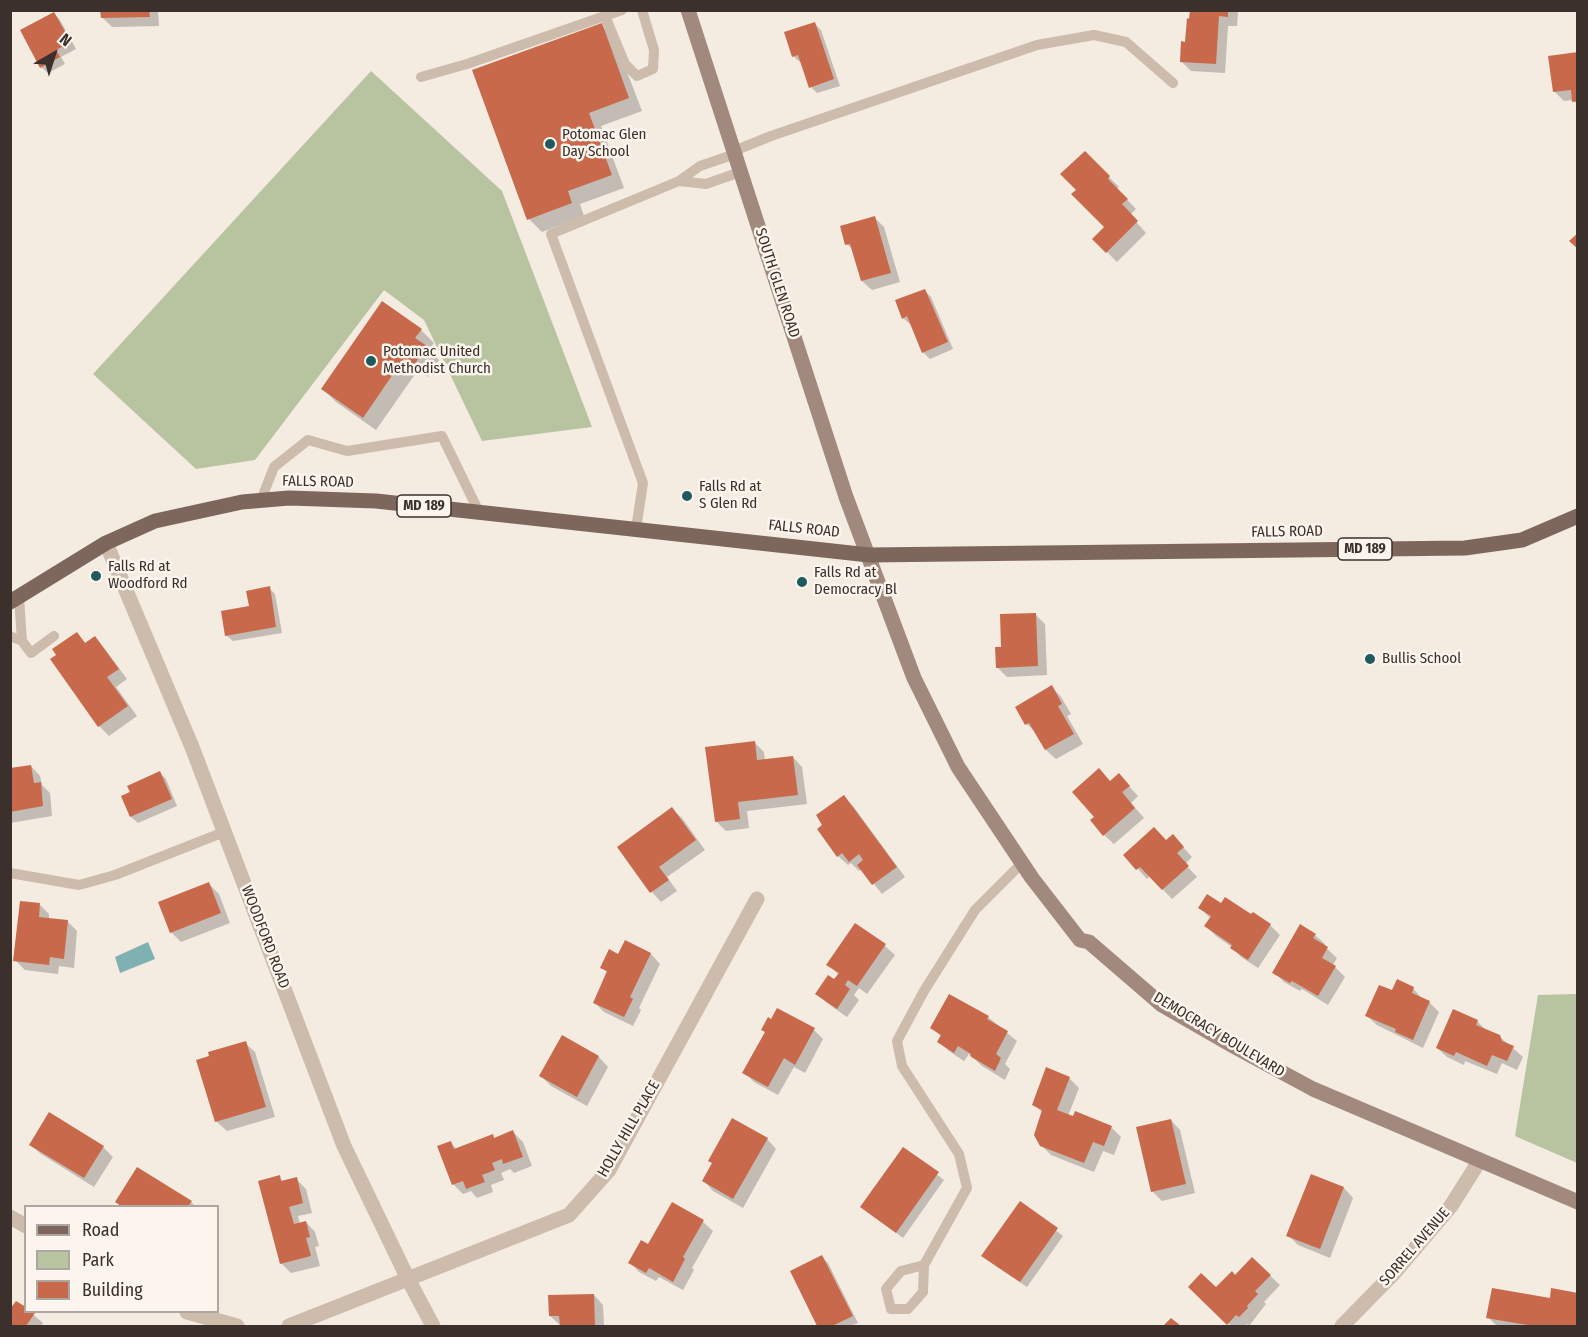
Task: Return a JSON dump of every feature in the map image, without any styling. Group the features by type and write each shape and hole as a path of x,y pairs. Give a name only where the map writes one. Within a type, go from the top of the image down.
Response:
{"main road":[{"name":"SOUTH GLEN ROAD","path":"688,10 846,497 869,555"},
{"name":"FALLS ROAD","path":"15,600 106,543 155,521 242,502 289,498 376,501 869,555 1465,548 1522,540 1578,516"},
{"name":"DEMOCRACY BOULEVARD","path":"869,555 914,678 958,767 1022,863 1080,940 1089,942 1162,1005 1313,1089 1578,1202"}],"street":[{"name":"WOODFORD ROAD","path":"106,543 192,747 344,1146 433,1326"},
{"name":"HOLLY HILL PLACE","path":"289,1326 569,1215 609,1170 757,899"},
{"name":"SORREL AVENUE","path":"1342,1326 1395,1272 1451,1206 1480,1161"},
{"path":"10,1217 24,1225"},
{"path":"194,1313 237,1326"}],"lane":[{"path":"421,77 467,64 622,10"},
{"path":"605,16 624,64 637,76 653,69 654,50 642,10"},
{"path":"636,529 643,483 551,234 679,181 700,166 771,136 1037,45 1094,35 1126,42 1173,83"},
{"path":"679,181 706,184 740,172"},
{"path":"261,500 274,467 308,440 347,451 442,436 479,512"},
{"path":"15,600 22,641 31,653 54,636"},
{"path":"10,636 22,641"},
{"path":"10,873 78,885 115,875 224,832"},
{"path":"924,1265 901,1271 886,1289 891,1309 908,1309 923,1292 924,1265 967,1188 959,1155 902,1066 897,1041 924,991 975,910 1022,863"}],"green space":[{"path":"371,71 502,191 592,427 482,441 424,320 384,290 255,460 196,469 93,374"},
{"path":"1578,994 1577,1163 1515,1136 1538,995"}],"water":[{"path":"148,942 155,959 120,973 115,957"}],"building":[{"path":"100,10 149,10 150,17 101,18"},
{"path":"1190,10 1228,10 1228,17 1219,16 1216,64 1180,62 1181,41 1185,42"},
{"path":"54,12 71,42 56,50 60,57 40,68 20,30"},
{"path":"815,22 834,79 809,88 798,55 792,57 784,32"},
{"name":"Potomac Glen Day School","path":"602,23 629,98 589,113 612,175 568,191 572,203 527,220 472,70"},
{"path":"1578,52 1578,101 1572,102 1571,90 1553,92 1548,56"},
{"path":"1085,151 1110,176 1108,179 1128,199 1122,204 1138,221 1106,253 1092,239 1104,227 1071,194 1076,190 1060,174"},
{"path":"875,216 891,273 861,281 850,244 845,245 840,226"},
{"path":"1578,233 1578,249 1569,241"},
{"path":"925,289 948,342 922,353 907,316 902,319 895,300"},
{"name":"Potomac United Methodist Church","path":"382,301 422,329 415,338 427,346 414,365 404,358 363,418 321,389"},
{"path":"270,586 276,627 225,636 221,611 249,606 246,591"},
{"path":"1036,613 1038,666 996,668 995,647 1001,647 1000,614"},
{"path":"77,632 85,643 95,636 119,669 107,677 128,706 98,727 50,659 56,655 52,649"},
{"path":"1052,685 1062,704 1058,706 1074,734 1045,750 1029,723 1025,725 1015,707"},
{"path":"755,741 757,760 793,756 798,795 738,802 740,819 715,822 705,747"},
{"path":"31,765 34,783 41,782 43,806 10,812 10,768"},
{"path":"1099,768 1110,781 1119,773 1130,786 1122,792 1135,808 1103,836 1090,820 1094,817 1072,792"},
{"path":"160,771 172,799 130,817 121,796 130,792 127,786"},
{"path":"844,795 897,867 872,885 857,865 863,860 859,854 849,862 842,853 837,857 817,829 822,825 816,815"},
{"path":"672,807 696,840 659,867 669,880 650,893 617,847"},
{"path":"1154,827 1166,840 1173,834 1184,847 1177,853 1189,866 1162,890 1140,867 1136,870 1123,855"},
{"path":"209,882 221,913 170,933 158,902"},
{"path":"1207,894 1221,903 1225,897 1271,924 1248,960 1230,948 1232,945 1204,926 1211,916 1198,908"},
{"path":"20,901 40,903 39,917 68,920 64,959 50,957 49,965 13,961"},
{"path":"855,923 886,944 857,986 848,980 845,985 850,989 837,1009 815,994 828,975 834,979 839,973 826,965"},
{"path":"1300,924 1316,934 1313,938 1328,947 1322,958 1336,966 1318,996 1272,973"},
{"path":"625,940 651,953 630,997 633,999 624,1017 593,1003 607,971 600,968 609,949 618,954"},
{"path":"1397,979 1414,987 1412,993 1430,1001 1413,1040 1395,1032 1396,1029 1365,1016 1379,985 1392,990"},
{"path":"949,994 989,1016 987,1019 1008,1031 996,1054 1001,1058 995,1071 958,1046 954,1053 937,1042 941,1035 930,1028"},
{"path":"777,1008 815,1028 795,1065 784,1058 768,1087 742,1073 765,1032 761,1030 768,1017 771,1019"},
{"path":"1453,1009 1478,1020 1476,1025 1500,1035 1502,1041 1514,1046 1507,1061 1492,1055 1487,1066 1456,1052 1454,1056 1436,1048"},
{"path":"562,1035 599,1056 577,1097 539,1076"},
{"path":"246,1041 266,1107 215,1122 196,1060 209,1056 208,1052"},
{"path":"1046,1067 1070,1077 1057,1110 1073,1116 1075,1111 1112,1126 1104,1146 1093,1142 1084,1163 1040,1146 1034,1135 1042,1110 1032,1105"},
{"path":"49,1112 104,1146 84,1178 29,1145"},
{"path":"732,1118 768,1138 733,1199 702,1181 712,1163 708,1161"},
{"path":"1171,1119 1186,1184 1151,1192 1136,1127"},
{"path":"513,1130 523,1157 503,1164 502,1159 492,1163 495,1170 482,1175 485,1182 466,1189 463,1181 452,1185 437,1146 451,1141 454,1149 493,1134 494,1138"},
{"path":"903,1147 939,1172 896,1233 860,1207"},
{"path":"137,1167 192,1201 189,1205 120,1205 115,1202"},
{"path":"1311,1174 1344,1187 1320,1249 1286,1236"},
{"path":"280,1175 281,1181 297,1177 303,1203 289,1207 294,1224 306,1221 310,1237 306,1238 311,1256 280,1264 258,1181"},
{"path":"1020,1201 1058,1228 1020,1282 981,1256"},
{"path":"672,1202 704,1220 683,1257 685,1259 673,1282 649,1268 646,1273 628,1263 641,1240 648,1244"},
{"path":"822,1255 853,1316 832,1326 817,1326 790,1271"},
{"path":"1252,1257 1271,1275 1255,1291 1258,1294 1247,1306 1248,1308 1239,1317 1236,1315 1227,1325 1188,1287 1201,1273 1216,1287 1232,1271 1235,1275"},
{"path":"1492,1288 1550,1298 1551,1288 1578,1293 1576,1326 1533,1326 1486,1318"},
{"path":"594,1294 595,1326 560,1326 559,1316 549,1316 548,1295"},
{"path":"16,1301 24,1306 24,1313 35,1313 26,1326 10,1326 10,1309"},
{"path":"1171,1318 1181,1326 1163,1326"}],"place":[{"name":"Potomac Glen Day School","path":"550,144"},
{"name":"Potomac United Methodist Church","path":"371,361"},
{"name":"Falls Rd at S Glen Rd","path":"687,496"},
{"name":"Falls Rd at Woodford Rd","path":"96,576"},
{"name":"Falls Rd at Democracy Bl","path":"802,582"},
{"name":"Bullis School","path":"1370,659"}]}
